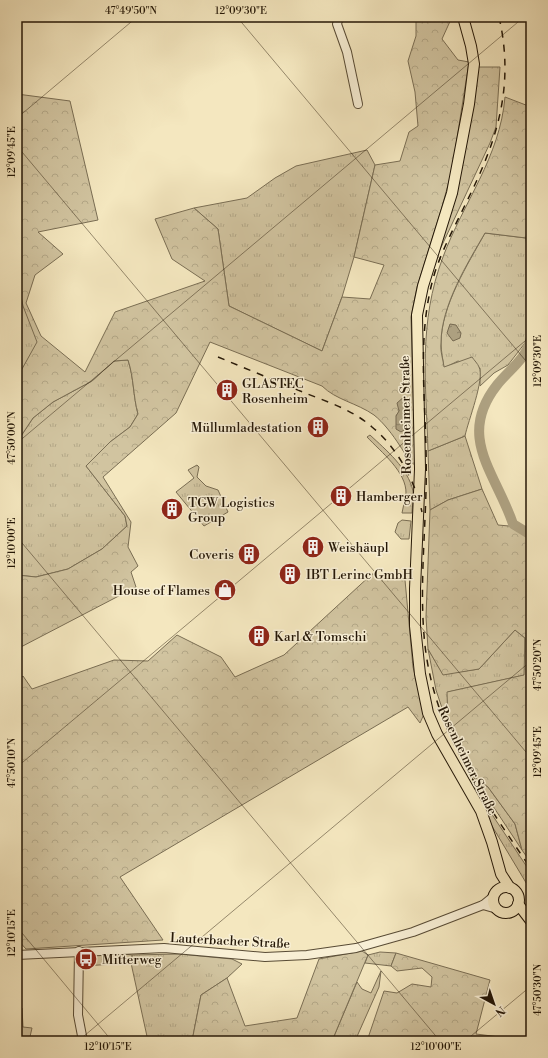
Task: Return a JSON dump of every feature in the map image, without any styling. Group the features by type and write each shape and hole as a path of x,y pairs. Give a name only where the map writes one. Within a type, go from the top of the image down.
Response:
{"main road":[{"name":"Rosenheimer Straße","path":"463,17 474,64 469,104 452,193 423,286 417,315 420,469 415,626 420,674 428,712 437,734 481,811 501,874 510,888"},
{"name":"Rosenheimer Straße","path":"496,893 501,874"},
{"path":"510,888 517,894 515,907 506,913 497,909 494,903 496,893 510,888"},
{"path":"515,907 529,919"}],"street":[{"path":"339,17 337,24 347,52 358,104"},
{"name":"Lauterbacher Straße","path":"17,955 164,948 265,957 307,955 381,942 413,932 483,905 496,893"},
{"path":"483,905 497,909"},
{"path":"79,951 78,1015 83,1041"}],"green space":[{"path":"416,17 452,17 442,39 458,60 469,62 452,170 417,287 411,317 415,465 408,459 384,425 374,415 334,395 322,386 210,342 176,413 103,477 131,522 128,547 138,566 131,572 136,587 17,649 17,575 36,577 68,569 102,549 127,526 125,516 86,466 110,442 130,427 138,414 128,360 114,361 92,381 53,402 33,418 17,442 17,378 37,342 23,306 19,287 17,286 17,94 70,101 98,220 38,232 63,254 35,275 26,303 41,336 85,372 115,312 205,281 172,259 155,219 194,208 218,229 229,306 322,351 342,297 370,299 384,265 354,257 375,165 400,161 409,132 418,126 415,92 408,61 416,36","holes":["408,399 409,411 407,428 396,416"]},
{"path":"476,67 500,67 496,127 490,143 436,258"},
{"path":"505,97 531,107 531,200 526,238 485,233 456,286 445,315 442,329 441,349 444,367 472,357 479,367 480,381 465,436 428,451 425,353 430,306 435,281 451,237 480,179 496,140 502,119"},
{"path":"367,150 375,165 354,257 342,297 322,351 229,306 218,229 194,208 247,198 275,178 296,166"},
{"path":"485,233 526,238 531,294 531,320 525,343 508,365 494,373 480,386 480,368 458,361 444,368 441,343 442,329 450,300"},
{"path":"17,286 19,287 38,342 17,378"},
{"path":"128,360 138,414 130,427 110,442 86,466 125,516 127,526 102,549 68,569 36,577 17,575 17,442 33,418 53,402 92,381 114,361"},
{"path":"370,435 396,460 406,475 413,491 412,513 402,513 406,494 402,478 398,470 367,437"},
{"path":"465,436 482,489 448,500 430,510 428,451"},
{"path":"197,465 199,467 197,477 206,486 218,490 228,512 204,526 176,492 194,478 188,470"},
{"path":"482,489 498,525 520,527 531,531 531,863 522,850 515,824 488,787 473,776 448,726 447,692 524,675 525,638 515,630 479,669 443,675 428,649 426,617 430,510 448,500"},
{"path":"402,520 411,521 409,539 401,539 395,532 398,523"},
{"path":"372,574 405,580 413,667 424,714 420,723 408,707 120,877 163,940 26,949 17,939 17,681 23,676 32,689 114,660 148,661 177,635 221,657 235,677 284,655"},
{"path":"515,630 525,638 525,675 448,692 448,726 436,690 428,649 443,674 479,669"},
{"path":"463,771 531,873 531,891 489,821"},
{"path":"473,776 488,787 515,824 522,850"},
{"path":"362,951 368,955 332,1041 192,1041 201,995 227,978 245,1026 297,1018 319,959"},
{"path":"380,952 396,953 391,966 365,963 368,955"},
{"path":"396,953 490,980 476,1034 531,1041 367,1041 384,991 397,993 412,984 431,987 432,977 422,968 397,971 391,966"},
{"path":"179,954 232,959 242,964 227,978 201,995 192,1041 148,1041 131,963 132,955"},
{"path":"132,955 131,963 83,966 83,963 90,962 89,956"},
{"path":"381,971 379,987 355,1041 332,1041 357,982 362,989 371,993"},
{"path":"17,1008 22,1008 23,1027 32,1028 29,1041 17,1041"}],"water":[{"path":"450,324 456,325 461,333 460,338 453,341 447,333"},
{"path":"405,396 408,399 409,411 407,428 401,432 396,429 396,416 399,411 397,403"}],"waterway":[{"path":"531,339 529,346 517,364 497,385 485,404 480,421 480,438 483,455 513,524 531,535"}],"railway":[{"path":"499,17 505,67 504,90 500,113 494,135 477,180 438,263 429,294 426,316 423,361 426,497 422,589 424,635 429,668 437,700 448,730 461,759 477,787 531,869"},
{"path":"218,357 340,407 365,421 389,444 404,465 415,488 422,512"}],"place":[{"name":"GLASTEC Rosenheim","path":"227,390"},
{"name":"Müllumladestation","path":"318,427"},
{"name":"Hamberger","path":"341,496"},
{"name":"TGW Logistics Group","path":"172,509"},
{"name":"Weishäupl","path":"313,547"},
{"name":"Coveris","path":"249,554"},
{"name":"IBT Lerinc GmbH","path":"290,574"},
{"name":"House of Flames","path":"225,590"},
{"name":"Karl & Tomschi","path":"259,636"},
{"name":"Mitterweg","path":"86,959"}]}
